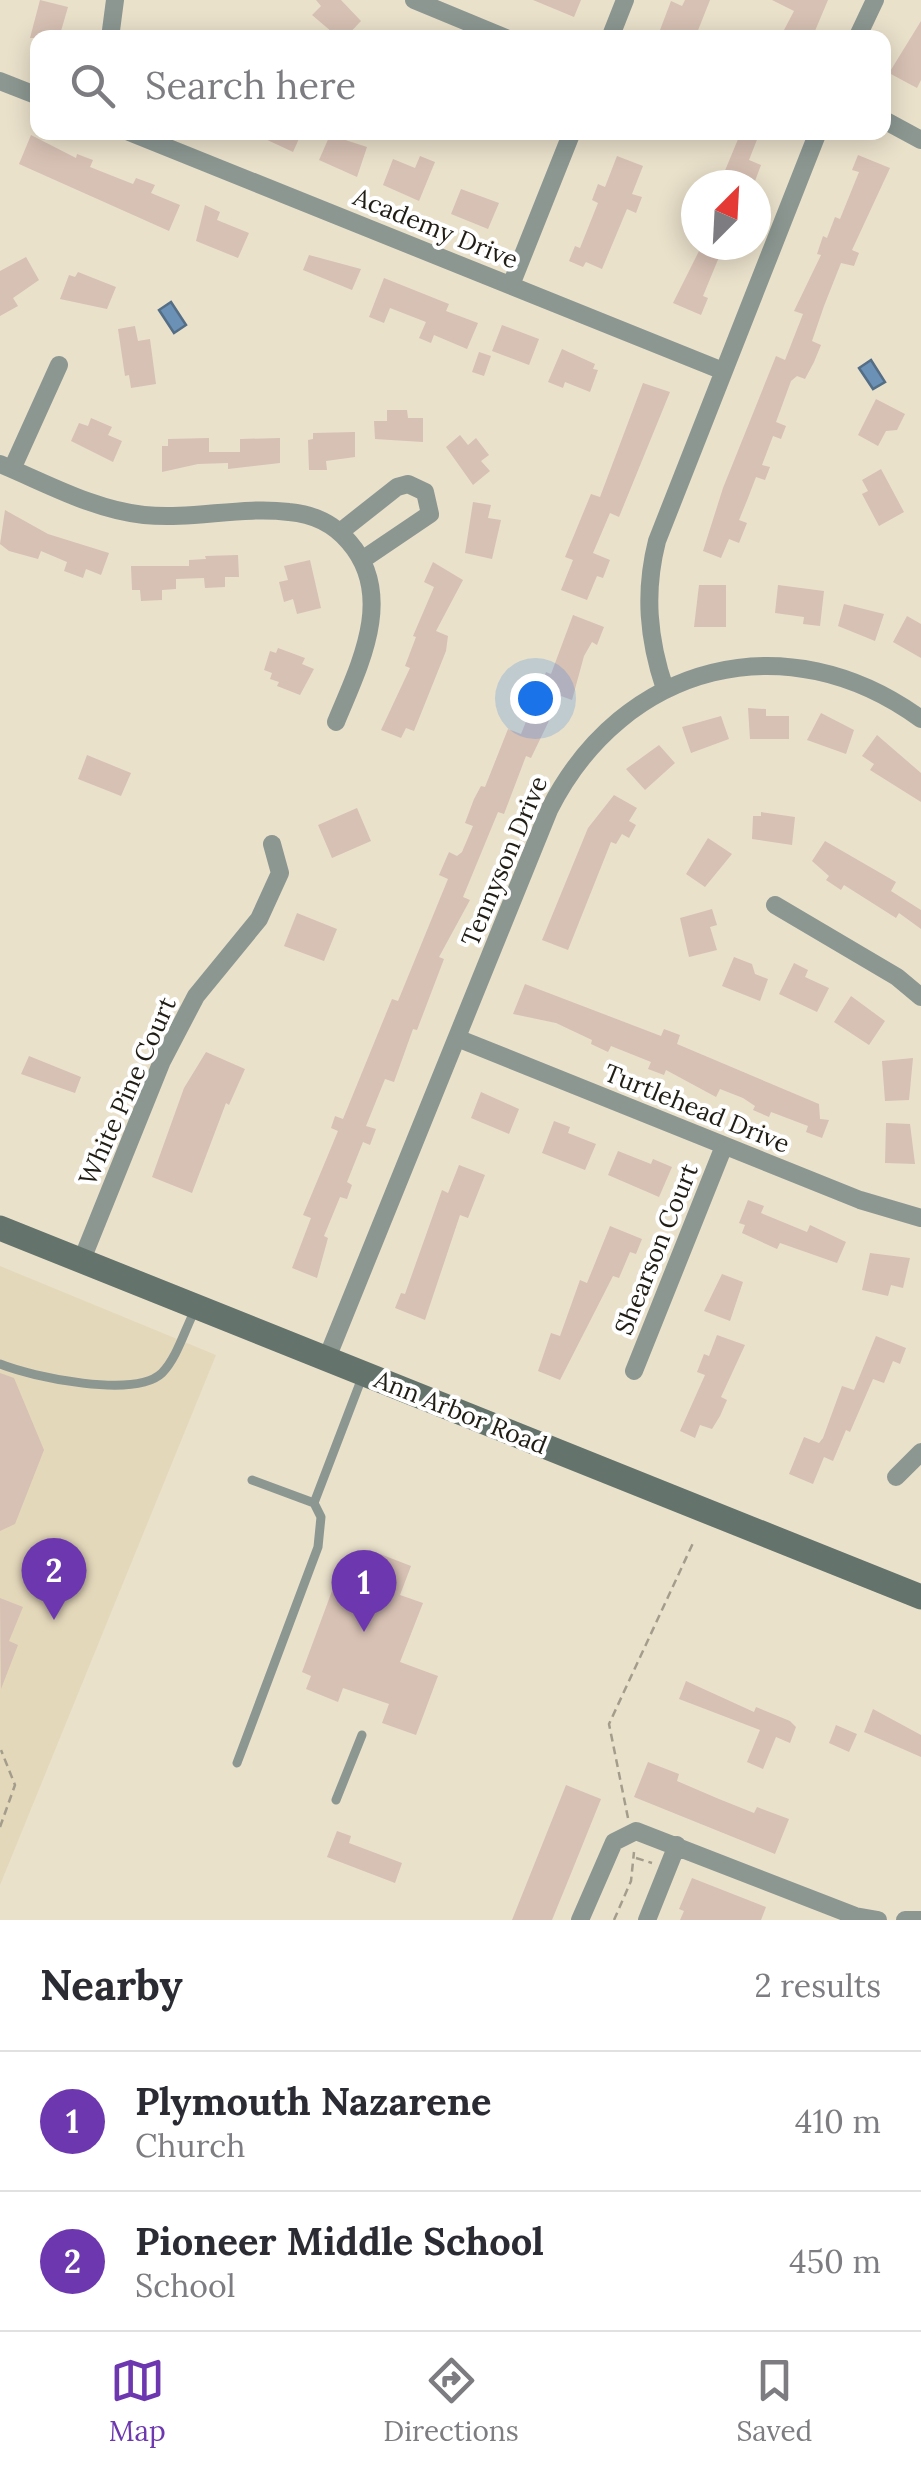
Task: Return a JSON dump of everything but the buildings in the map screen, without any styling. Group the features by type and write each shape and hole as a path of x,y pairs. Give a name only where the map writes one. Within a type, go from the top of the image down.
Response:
{"main road":[{"name":"Ann Arbor Road","path":"0,1228 921,1597"}],"street":[{"path":"111,30 115,0"},
{"path":"414,0 487,30"},
{"path":"613,30 625,0"},
{"path":"861,30 875,0"},
{"path":"0,80 30,93"},
{"path":"891,124 921,140"},
{"name":"Academy Drive","path":"150,140 723,371"},
{"path":"510,285 569,140"},
{"path":"665,689 649,626 652,560 815,140"},
{"path":"59,365 6,466 130,514 288,511 314,518 340,532 362,560 371,595 370,629 336,722"},
{"path":"340,532 376,508 397,487 408,484 426,492 430,514 362,560"},
{"name":"Tennyson Drive","path":"326,1358 564,782 605,730 665,689 727,669 799,668 875,690 921,719"},
{"name":"White Pine Court","path":"80,1262 162,1061 196,996 259,919 280,872 272,844"},
{"path":"775,904 897,977 921,998"},
{"name":"Turtlehead Drive","path":"457,1038 860,1200 921,1218"},
{"name":"Shearson Court","path":"634,1371 724,1146"},
{"path":"896,1477 921,1452"},
{"path":"580,1920 618,1837 642,1832 855,1916 878,1920"},
{"path":"647,1920 676,1844"},
{"path":"906,1920 921,1920"}],"lane":[{"path":"0,1364 105,1385 151,1379 162,1373 196,1306"},
{"path":"314,1504 364,1373"},
{"path":"237,1763 318,1547 321,1517 314,1504 252,1480"},
{"path":"336,1800 362,1735"}],"path":[{"path":"629,1821 609,1724 694,1540"},
{"path":"0,1750 14,1785 0,1828"},
{"path":"614,1920 634,1869 632,1841"},
{"path":"634,1858 657,1864"},
{"path":"634,1869 647,1861"}],"shaded area":[{"path":"0,1266 216,1355 0,1885"}],"water":[{"path":"171,302 186,325 174,333 159,310"},
{"path":"871,360 885,382 873,389 859,368"}],"place":[{"name":"Pioneer Middle School","path":"54,1620"},
{"name":"Plymouth Nazarene","path":"364,1632"}]}
